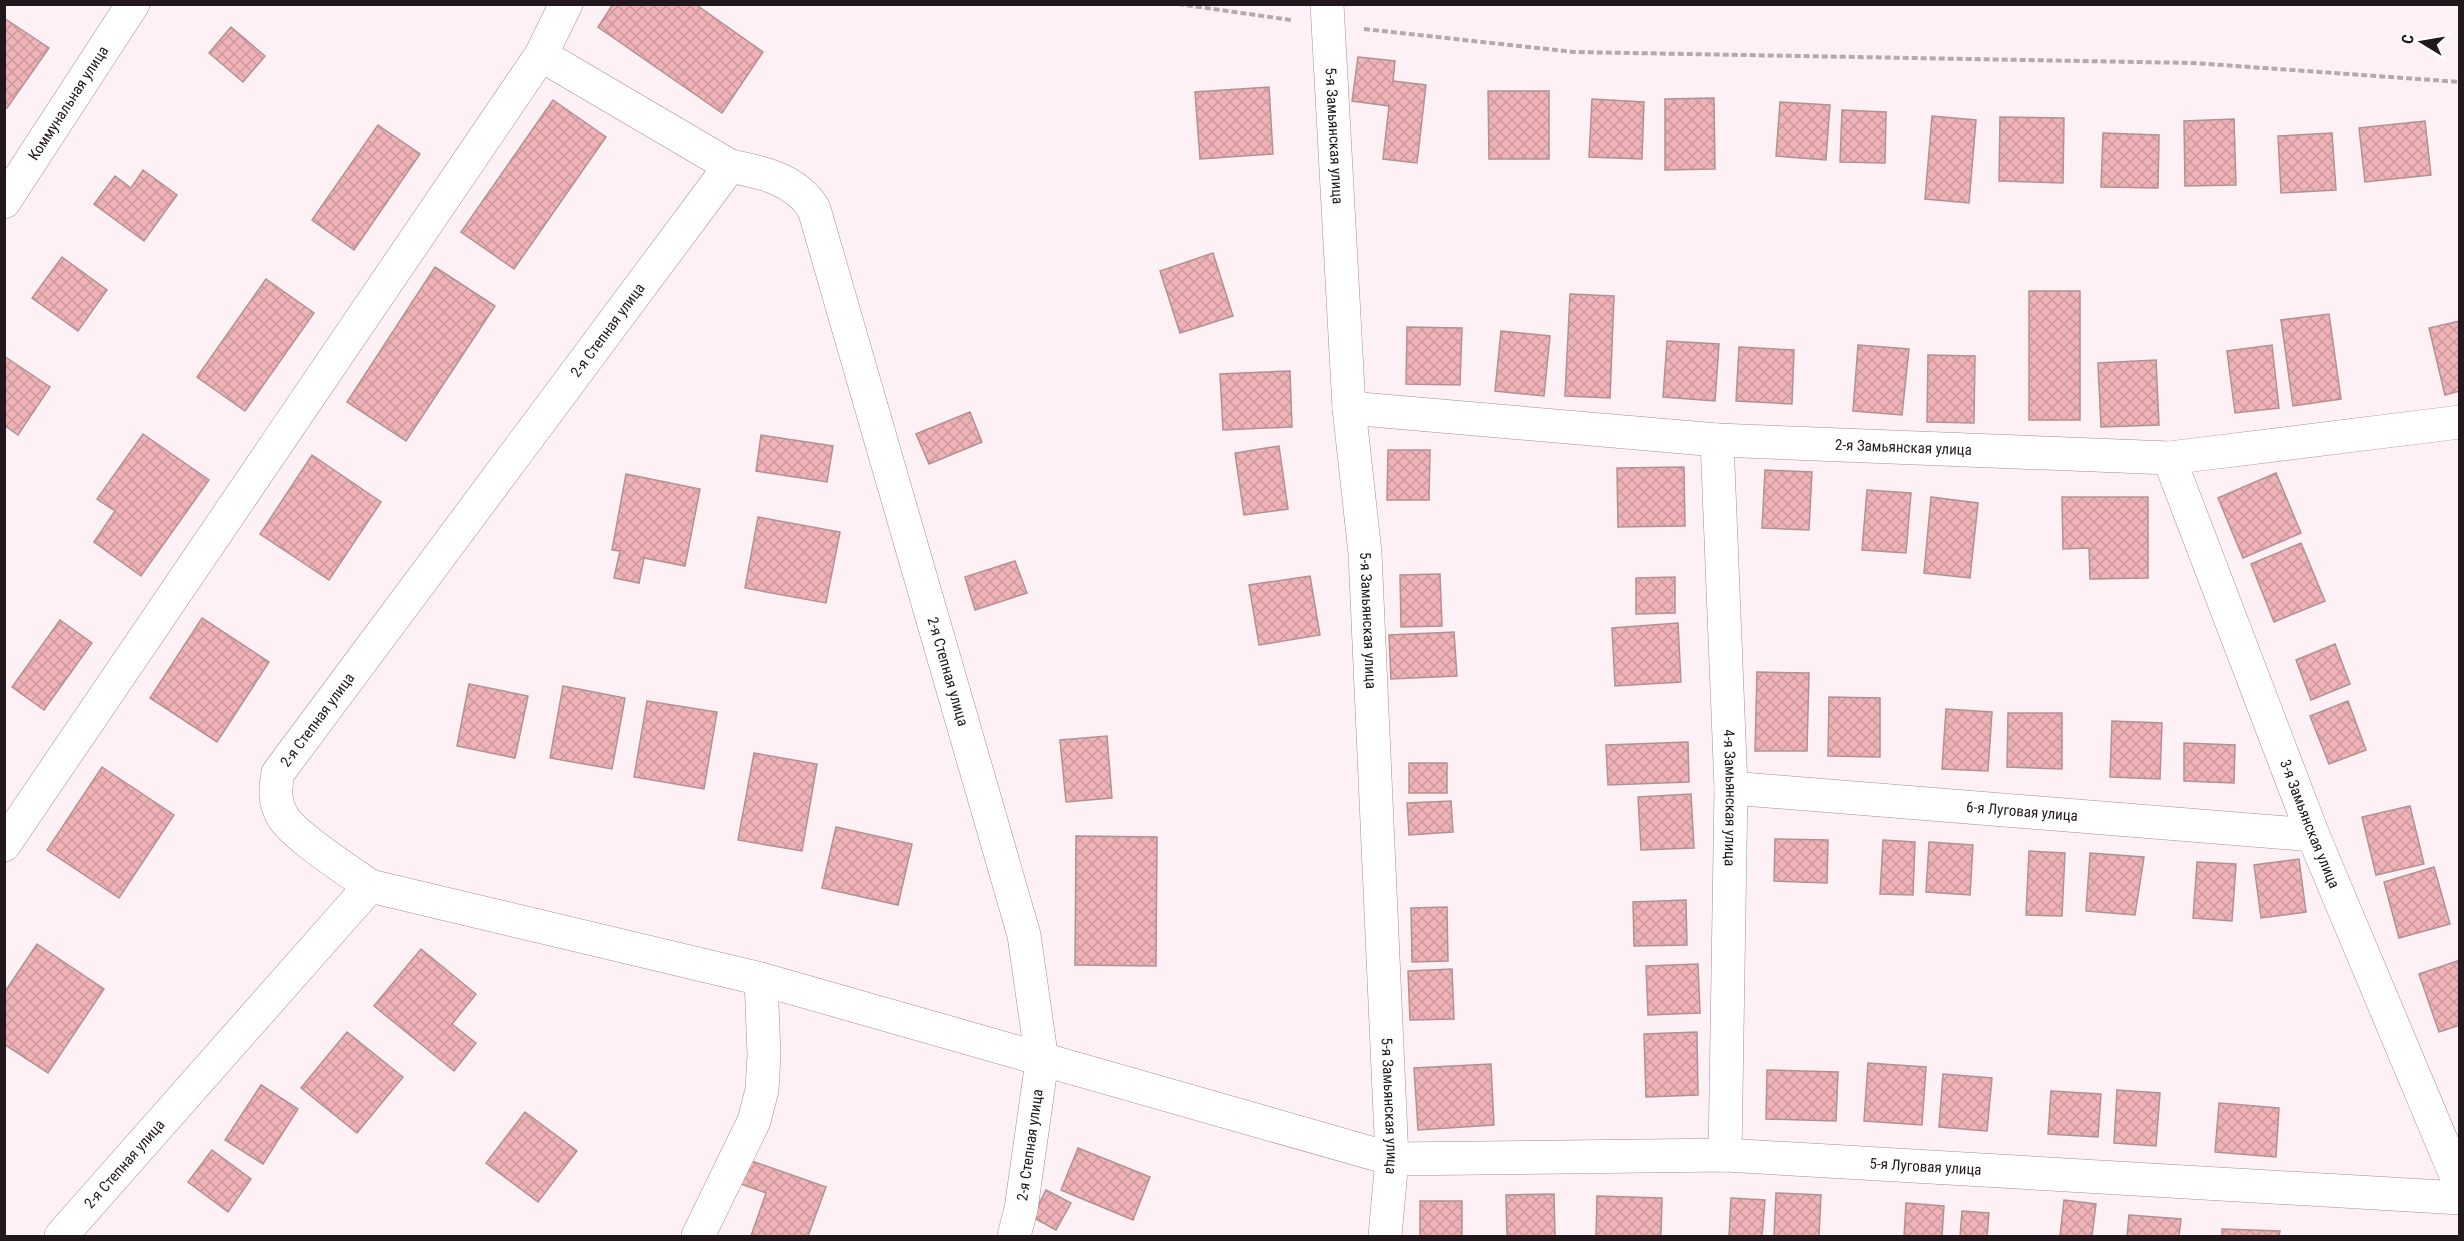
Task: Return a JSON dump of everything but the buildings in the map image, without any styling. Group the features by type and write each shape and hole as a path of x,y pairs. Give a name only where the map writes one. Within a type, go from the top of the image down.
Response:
{"street":[{"name":"Коммунальная улица","path":"4,202 133,4"},
{"path":"4,845 542,55 566,4"},
{"name":"5-я Замьянская улица","path":"1328,15 1349,408 1365,553 1392,1159 1385,1236"},
{"name":"2-я Степная улица","path":"542,55 730,166 762,172 795,188 807,198 814,209 1024,935 1042,1061 1021,1209 1014,1236"},
{"name":"2-я Степная улица","path":"61,1236 370,886 288,825 277,804 275,789 278,772 730,166"},
{"name":"2-я Замьянская улица","path":"1349,408 1717,440 2169,458 2460,422"},
{"name":"4-я Замьянская улица","path":"1717,440 1731,788 1725,1155"},
{"name":"3-я Замьянская улица","path":"2169,458 2313,835 2460,1185"},
{"name":"6-я Луговая улица","path":"1731,788 2313,835"},
{"name":"5-я Луговая улица","path":"370,886 761,979 1392,1159 1725,1155 2460,1198"},
{"path":"698,1236 754,1121 762,1090 764,1055 761,979"}],"path":[{"path":"1178,4 1328,15 1574,52 2194,63 2460,82"}]}
